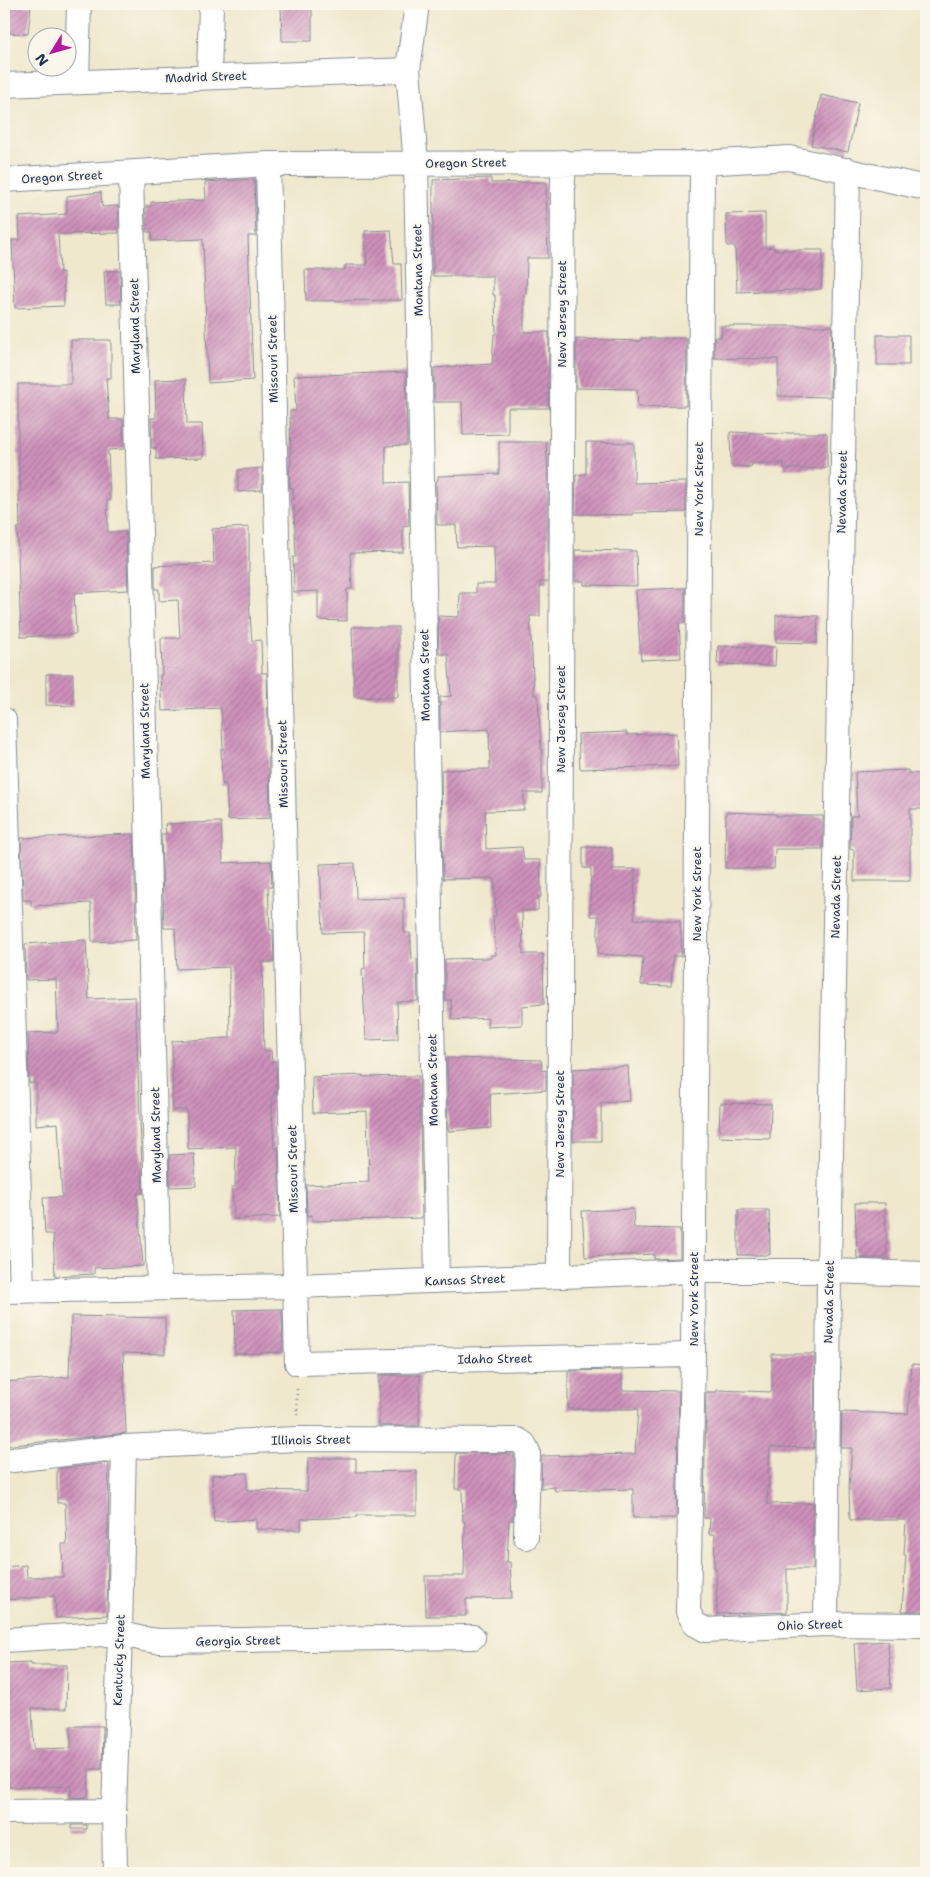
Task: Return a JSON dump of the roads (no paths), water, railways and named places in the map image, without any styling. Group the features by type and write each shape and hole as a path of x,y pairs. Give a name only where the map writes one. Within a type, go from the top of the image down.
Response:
{"street":[{"path":"77,82 79,4"},
{"path":"209,77 210,4"},
{"name":"Montana Street","path":"417,4 408,70 416,164 437,1281"},
{"name":"Madrid Street","path":"4,85 408,70"},
{"name":"Oregon Street","path":"4,180 268,164 702,163 789,158 926,188"},
{"name":"New Jersey Street","path":"559,1276 563,162"},
{"name":"New York Street","path":"695,1624 688,1612 694,1271 702,163"},
{"name":"Missouri Street","path":"268,164 297,1364"},
{"name":"Nevada Street","path":"826,1624 829,1271 848,170"},
{"name":"Maryland Street","path":"131,173 159,1288"},
{"path":"4,720 13,1291"},
{"name":"Kansas Street","path":"13,1291 296,1286 694,1271 829,1271 926,1274"},
{"name":"Idaho Street","path":"297,1364 693,1355"},
{"name":"Illinois Street","path":"4,1461 124,1447 297,1439 518,1440 524,1444 528,1452 526,1537"},
{"name":"Kentucky Street","path":"115,1873 114,1811 124,1447"},
{"name":"Ohio Street","path":"695,1624 706,1630 826,1624 926,1625"},
{"name":"Georgia Street","path":"4,1640 120,1633 158,1641 473,1637"},
{"path":"4,1812 114,1811"}]}
